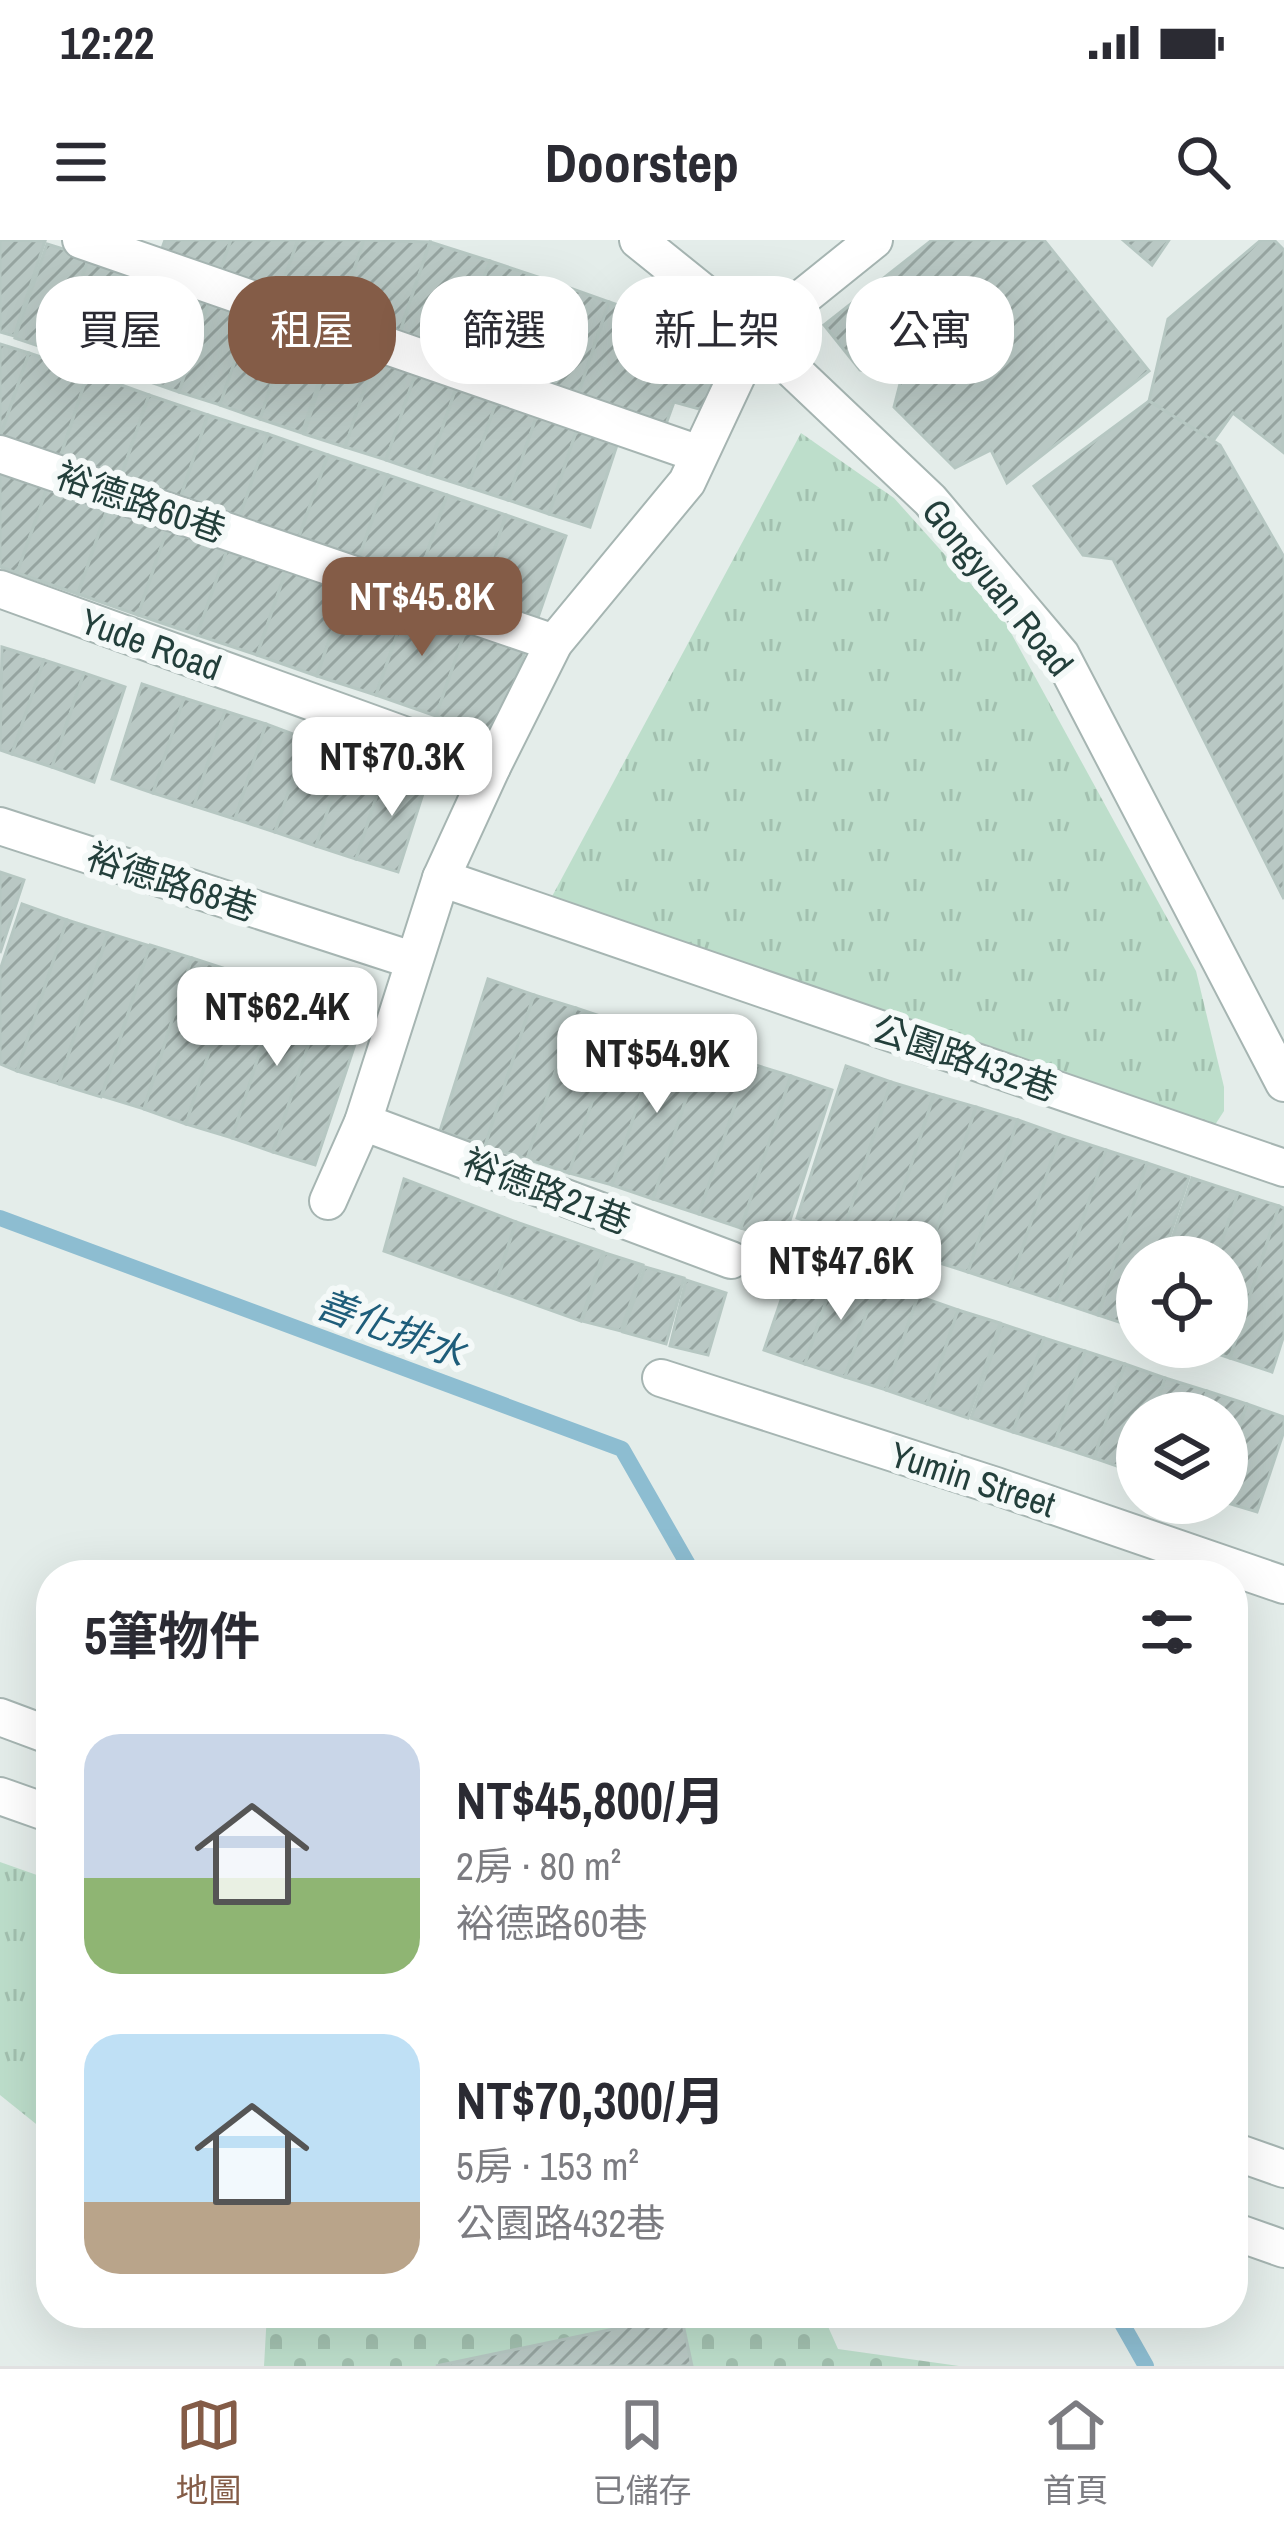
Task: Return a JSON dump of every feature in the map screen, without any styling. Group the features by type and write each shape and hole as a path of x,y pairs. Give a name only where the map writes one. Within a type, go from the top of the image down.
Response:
{"street":[{"path":"81,240 700,454"},
{"name":"Gongyuan Road","path":"638,240 682,276"},
{"path":"822,282 874,240"},
{"path":"328,1201 363,1122 442,878 492,767 554,643 687,482 732,384"},
{"name":"Gongyuan Road","path":"807,384 930,500 1061,655 1284,1083"},
{"name":"裕德路60巷","path":"0,454 554,643"},
{"name":"Yude Road","path":"0,589 492,767"},
{"name":"裕德路68巷","path":"0,826 412,960"},
{"name":"公園路432巷","path":"442,878 1284,1168"},
{"name":"裕德路21巷","path":"363,1122 731,1260"},
{"name":"Yumin Street","path":"661,1378 1211,1560"},
{"name":"Yumin Street","path":"1248,1573 1284,1585"},
{"path":"0,1718 36,1731"},
{"path":"0,1796 36,1809"},
{"path":"1248,2156 1284,2169"},
{"path":"1248,2236 1284,2249"}],"green space":[{"path":"801,433 894,498 1005,622 1196,971 1224,1087 1224,1111 1213,1128 1187,1134 534,930"},
{"path":"0,1862 36,1875 36,2124 0,2095"},
{"path":"266,2328 829,2328 838,2349 959,2366 264,2366"}],"building":[{"path":"0,240 45,241 14,336 0,332"},
{"path":"165,240 231,240 219,274 160,254"},
{"path":"231,240 298,240 285,276 219,274"},
{"path":"298,240 364,240 352,276 285,276"},
{"path":"364,240 430,242 399,335 396,276 352,276"},
{"path":"932,240 1044,240 1149,371 1007,483 991,450 955,468 894,407 900,384 1014,384 1014,276 886,276"},
{"path":"1123,240 1169,240 1152,265"},
{"path":"1261,240 1274,240 1284,250 1283,452 1233,413 1213,441 1149,401 1168,319"},
{"path":"430,242 490,261 485,276 420,276 420,342 399,335"},
{"path":"47,244 89,257 83,276 36,276"},
{"path":"89,257 130,271 128,276 83,276"},
{"path":"490,261 535,276 485,276"},
{"path":"36,276 36,345 15,338"},
{"path":"588,295 609,302 588,365"},
{"path":"210,298 228,304 228,382 220,405 179,392 182,384 204,384 204,316"},
{"path":"609,302 612,384 722,387 710,412 674,402 666,424 578,395 582,384 588,384 588,365"},
{"path":"846,308 846,352 824,325"},
{"path":"0,344 29,353 0,437"},
{"path":"29,353 36,355 36,384 84,384 57,467 0,437"},
{"path":"396,358 418,366 386,460 345,447 366,384 396,384"},
{"path":"418,366 420,384 457,384 427,474 386,460"},
{"path":"228,382 271,384 260,419 220,405"},
{"path":"84,384 118,384 149,395 117,488 57,467"},
{"path":"156,384 182,384 179,392"},
{"path":"271,384 318,384 302,433 260,419"},
{"path":"320,384 366,384 345,447 304,434"},
{"path":"457,384 499,393 468,487 427,474"},
{"path":"545,384 582,384 578,395"},
{"path":"499,393 540,406 508,500 468,487"},
{"path":"149,395 208,415 177,508 117,488"},
{"path":"1149,401 1220,445 1284,557 1284,899 1113,559 1083,555 1034,486"},
{"path":"540,406 580,420 549,514 508,500"},
{"path":"208,415 268,434 236,528 177,508"},
{"path":"580,420 621,433 590,527 549,514"},
{"path":"268,434 328,455 295,548 236,528"},
{"path":"328,455 388,475 355,569 295,548"},
{"path":"0,463 50,480 17,573 0,567"},
{"path":"388,475 447,495 415,588 355,569"},
{"path":"50,480 110,501 78,594 17,573"},
{"path":"447,495 506,515 475,609 415,588"},
{"path":"110,501 170,521 138,615 78,594"},
{"path":"506,515 566,536 534,629 475,609"},
{"path":"170,521 230,542 197,635 138,615"},
{"path":"230,542 289,562 257,655 197,635"},
{"path":"289,562 349,582 317,676 257,655"},
{"path":"349,582 408,603 376,695 317,676"},
{"path":"408,603 468,623 436,716 376,695"},
{"path":"468,623 528,643 495,737 436,716"},
{"path":"2,647 44,660 12,754 0,750"},
{"path":"44,660 84,673 52,767 12,754"},
{"path":"84,673 125,687 94,782 52,767"},
{"path":"142,684 184,698 153,793 112,779"},
{"path":"184,698 225,711 194,806 153,793"},
{"path":"225,711 266,724 235,819 194,806"},
{"path":"266,724 306,739 275,832 235,819"},
{"path":"306,739 347,752 316,846 275,832"},
{"path":"347,752 387,765 356,859 316,846"},
{"path":"387,765 428,778 398,872 356,859"},
{"path":"0,872 24,880 0,953"},
{"path":"22,904 67,920 17,1071 0,1064 0,970"},
{"path":"67,920 108,933 59,1084 17,1071"},
{"path":"108,933 150,946 101,1097 59,1084"},
{"path":"150,945 192,958 144,1109 102,1096"},
{"path":"192,958 235,972 186,1124 144,1109"},
{"path":"235,972 281,987 232,1138 186,1124"},
{"path":"488,979 534,995 485,1146 440,1131"},
{"path":"281,987 323,1001 273,1152 232,1138"},
{"path":"534,995 576,1008 527,1159 485,1146"},
{"path":"323,1001 365,1014 315,1165 273,1152"},
{"path":"576,1008 618,1022 569,1173 527,1159"},
{"path":"618,1022 660,1034 612,1185 569,1173"},
{"path":"660,1034 703,1048 653,1199 612,1185"},
{"path":"703,1048 749,1063 699,1214 653,1199"},
{"path":"749,1063 791,1076 741,1228 699,1214"},
{"path":"846,1066 891,1082 843,1233 797,1218"},
{"path":"791,1076 832,1090 783,1242 741,1228"},
{"path":"891,1082 934,1095 885,1246 843,1233"},
{"path":"934,1095 976,1107 927,1259 885,1246"},
{"path":"976,1107 1018,1120 968,1272 927,1259"},
{"path":"1018,1120 1060,1135 1010,1286 968,1272"},
{"path":"1060,1135 1106,1150 1056,1301 1010,1286"},
{"path":"1106,1150 1147,1163 1123,1236 1116,1236 1116,1259 1098,1315 1056,1301"},
{"path":"1147,1163 1189,1177 1170,1236 1123,1236"},
{"path":"1192,1178 1238,1193 1224,1236 1173,1236"},
{"path":"404,1179 516,1222 494,1290 384,1251"},
{"path":"1238,1193 1279,1206 1248,1302 1248,1236 1224,1236"},
{"path":"1279,1206 1284,1208 1284,1335 1272,1372 1248,1364 1248,1302"},
{"path":"516,1222 603,1252 581,1321 494,1290"},
{"path":"605,1253 643,1265 621,1331 582,1321"},
{"path":"796,1256 837,1269 805,1364 764,1350"},
{"path":"1116,1259 1116,1321 1098,1315"},
{"path":"645,1267 684,1278 666,1344 623,1332"},
{"path":"837,1269 877,1283 845,1377 805,1364"},
{"path":"686,1280 726,1293 708,1355 670,1346"},
{"path":"877,1283 918,1296 886,1390 845,1377"},
{"path":"918,1296 958,1310 927,1404 886,1390"},
{"path":"958,1310 1000,1323 968,1418 927,1404"},
{"path":"1002,1324 1044,1338 1013,1432 971,1418"},
{"path":"1044,1338 1085,1351 1054,1445 1013,1432"},
{"path":"1085,1351 1116,1361 1116,1368 1124,1368 1094,1458 1054,1445"},
{"path":"1124,1368 1165,1378 1161,1392 1116,1392 1116,1466 1094,1458"},
{"path":"1165,1378 1207,1391 1207,1392 1161,1392"},
{"path":"1248,1404 1284,1417 1284,1431 1257,1512 1248,1509"},
{"path":"619,2328 684,2328 692,2366 436,2366"}],"waterway":[{"name":"善化排水","path":"0,1218 622,1449 685,1560"},
{"name":"善化排水","path":"1124,2328 1146,2366"}]}
